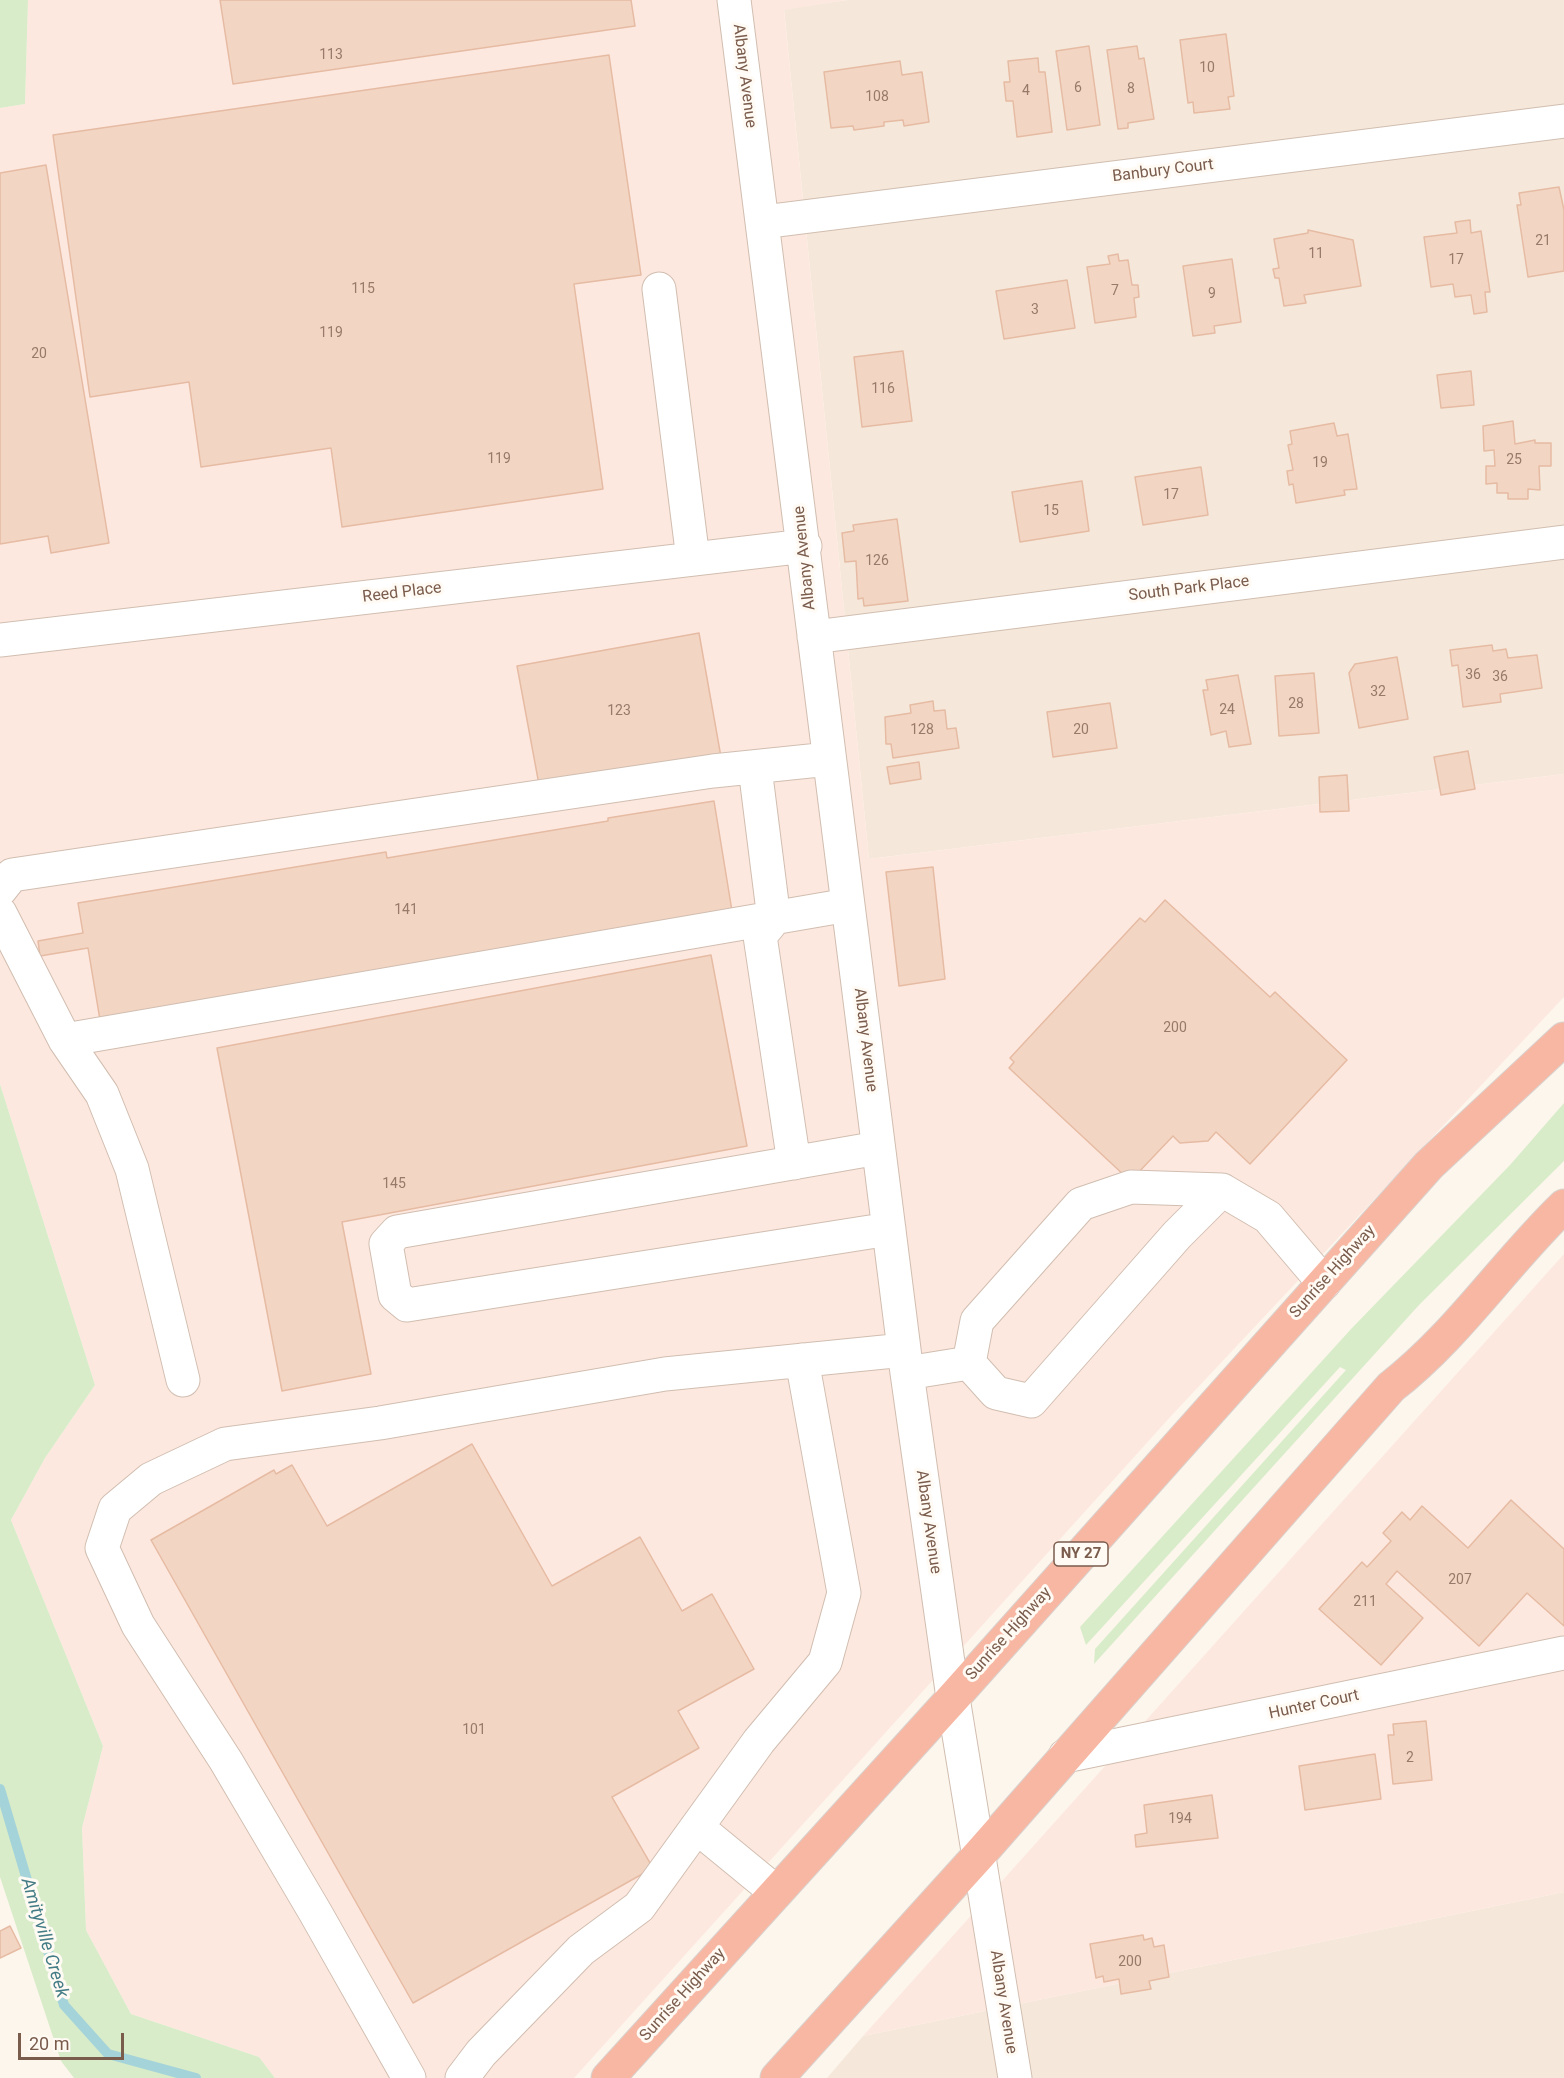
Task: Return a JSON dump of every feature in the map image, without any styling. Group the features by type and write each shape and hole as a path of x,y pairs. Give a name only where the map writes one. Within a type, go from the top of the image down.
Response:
{"highway":[{"name":"Sunrise Highway","path":"608,2078 953,1698 1429,1165 1564,1039"},
{"path":"777,2078 979,1854 1391,1387 1424,1361 1525,1245 1564,1206"}],"street":[{"name":"Albany Avenue","path":"734,0 805,546 814,637 905,1361 953,1698 1015,2078"},
{"name":"Banbury Court","path":"763,222 1564,121"},
{"path":"659,289 693,559"},
{"name":"South Park Place","path":"814,637 1564,542"},
{"name":"Reed Place","path":"0,640 805,546"},
{"path":"0,890 12,875 713,771 829,759"},
{"path":"755,768 774,920 760,936 794,1163"},
{"path":"65,1040 774,920 848,905"},
{"path":"0,913 65,1040 102,1094 132,1169 183,1380"},
{"path":"878,1148 397,1232 386,1244 395,1295 407,1305 889,1229"},
{"path":"969,1363 977,1321 1081,1204 1131,1187 1222,1190 1268,1217 1324,1283"},
{"path":"409,2078 225,1761 138,1625 102,1548 115,1509 151,1479 225,1444 380,1423 665,1374 802,1360 969,1363 996,1393 1030,1401 1177,1235 1222,1190"},
{"path":"462,2078 482,2053 581,1950 639,1906 698,1828 759,1741 825,1662 844,1593 802,1360"},
{"name":"Hunter Court","path":"1065,1756 1564,1653"},
{"path":"698,1828 776,1892"}],"shaded area":[{"path":"28,0 847,0 784,10 869,859 1564,774 1564,997 1172,1415 574,2078 275,2078 259,2057 131,2014 86,1930 82,1828 103,1746 11,1520 45,1458 95,1385 0,1084 0,108 25,104"},
{"path":"847,0 1564,0 1564,774 869,859 784,9"},
{"path":"1564,1254 1564,1892 863,2036"},
{"path":"1564,1892 1564,2078 827,2078 863,2036"}],"green space":[{"path":"0,0 28,0 25,104 0,108"},
{"path":"0,1084 95,1385 45,1458 11,1520 103,1746 82,1828 86,1930 131,2014 259,2057 275,2078 74,2078 61,2061 0,1877"},
{"path":"1564,1103 1564,1161 1419,1305 1094,1664 1095,1649 1346,1370 1340,1367 1086,1645 1080,1627 1352,1328 1510,1165"}],"building":[{"path":"220,0 631,0 635,26 233,84"},
{"path":"1226,34 1234,96 1228,97 1230,109 1194,113 1193,102 1188,103 1180,40"},
{"path":"1089,46 1100,125 1067,130 1056,51"},
{"path":"1137,46 1139,59 1144,58 1154,119 1128,123 1128,128 1118,129 1107,50"},
{"path":"609,55 641,275 574,284 603,489 342,527 331,448 201,467 189,382 90,397 53,135"},
{"path":"1038,58 1039,72 1045,72 1052,132 1017,137 1013,101 1006,101 1004,82 1010,82 1008,61"},
{"path":"900,61 902,75 922,72 929,122 904,126 903,120 884,122 884,126 854,130 853,126 831,128 824,72"},
{"path":"46,165 109,543 51,553 48,536 0,544 0,173"},
{"path":"1559,187 1564,210 1564,271 1528,277 1517,205 1521,205 1519,193"},
{"path":"1470,220 1471,233 1481,231 1490,292 1485,292 1487,312 1474,314 1471,295 1455,297 1453,284 1431,287 1424,237 1457,233 1455,222"},
{"path":"1308,230 1353,240 1361,286 1304,295 1306,303 1284,306 1279,278 1275,278 1273,269 1279,268 1274,239 1308,233"},
{"path":"1118,254 1119,261 1128,260 1132,285 1138,285 1139,297 1134,298 1136,317 1095,323 1087,267 1110,264 1108,256"},
{"path":"1232,259 1241,322 1214,326 1215,333 1193,336 1183,266"},
{"path":"1067,280 1075,328 1004,339 996,291"},
{"path":"903,351 912,421 862,427 854,357"},
{"path":"1471,371 1474,405 1441,408 1437,375"},
{"path":"1513,421 1515,444 1535,440 1535,443 1551,443 1551,466 1539,466 1540,490 1528,489 1528,499 1508,499 1508,493 1497,493 1497,483 1486,484 1486,466 1495,466 1494,450 1484,451 1483,426"},
{"path":"1334,423 1337,436 1348,434 1357,489 1344,490 1345,495 1296,503 1293,484 1289,485 1287,471 1293,470 1288,445 1292,444 1290,431"},
{"path":"1201,467 1208,515 1143,525 1135,477"},
{"path":"1082,481 1089,531 1020,542 1012,492"},
{"path":"897,519 908,601 864,606 863,598 858,599 856,561 845,562 842,533 854,531 853,525"},
{"path":"699,633 721,757 540,790 517,666"},
{"path":"1492,645 1493,651 1506,649 1508,658 1537,655 1542,688 1500,694 1501,702 1463,707 1458,665 1452,666 1450,650"},
{"path":"1397,657 1408,719 1359,728 1349,673 1355,664"},
{"path":"1314,673 1319,733 1279,736 1275,676"},
{"path":"1238,675 1251,744 1229,747 1226,731 1211,735 1203,690 1208,690 1206,680"},
{"path":"933,701 934,711 945,710 947,729 956,728 959,748 893,758 891,744 886,744 885,717 911,713 910,705"},
{"path":"1110,703 1117,748 1053,757 1047,712"},
{"path":"1468,751 1475,789 1441,795 1434,757"},
{"path":"919,762 921,779 890,784 887,767"},
{"path":"1347,775 1349,811 1320,812 1319,777"},
{"path":"714,801 733,917 100,1020 88,948 40,956 38,941 83,933 78,903 386,852 387,858"},
{"path":"933,867 945,979 899,986 886,872"},
{"path":"1165,900 1270,997 1275,992 1347,1060 1250,1164 1216,1132 1208,1141 1180,1143 1173,1136 1136,1175 1126,1177 1009,1068 1014,1062 1010,1058 1140,918 1145,922"},
{"path":"711,955 747,1146 342,1222 371,1374 282,1391 217,1048"},
{"path":"472,1444 552,1586 640,1537 682,1611 712,1594 754,1669 678,1711 699,1748 612,1797 653,1868 413,2003 151,1540 274,1470 276,1474 292,1465 327,1526"},
{"path":"1511,1500 1564,1549 1564,1626 1527,1593 1479,1646 1397,1571 1386,1584 1423,1618 1381,1665 1319,1609 1362,1562 1367,1567 1391,1541 1383,1533 1402,1512 1410,1520 1422,1506 1468,1548"},
{"path":"1426,1721 1432,1780 1393,1784 1388,1735 1394,1735 1393,1724"},
{"path":"1375,1754 1381,1799 1305,1810 1299,1766"},
{"path":"1212,1795 1218,1838 1136,1847 1135,1835 1147,1833 1144,1805"},
{"path":"10,1926 21,1948 0,1958 0,1931"},
{"path":"1143,1935 1144,1940 1152,1938 1154,1947 1164,1945 1169,1977 1149,1981 1151,1989 1121,1994 1119,1979 1104,1982 1103,1976 1096,1978 1090,1944"}],"waterway":[{"name":"Amityville Creek","path":"0,1789 64,2005 108,2054 196,2078"}]}
